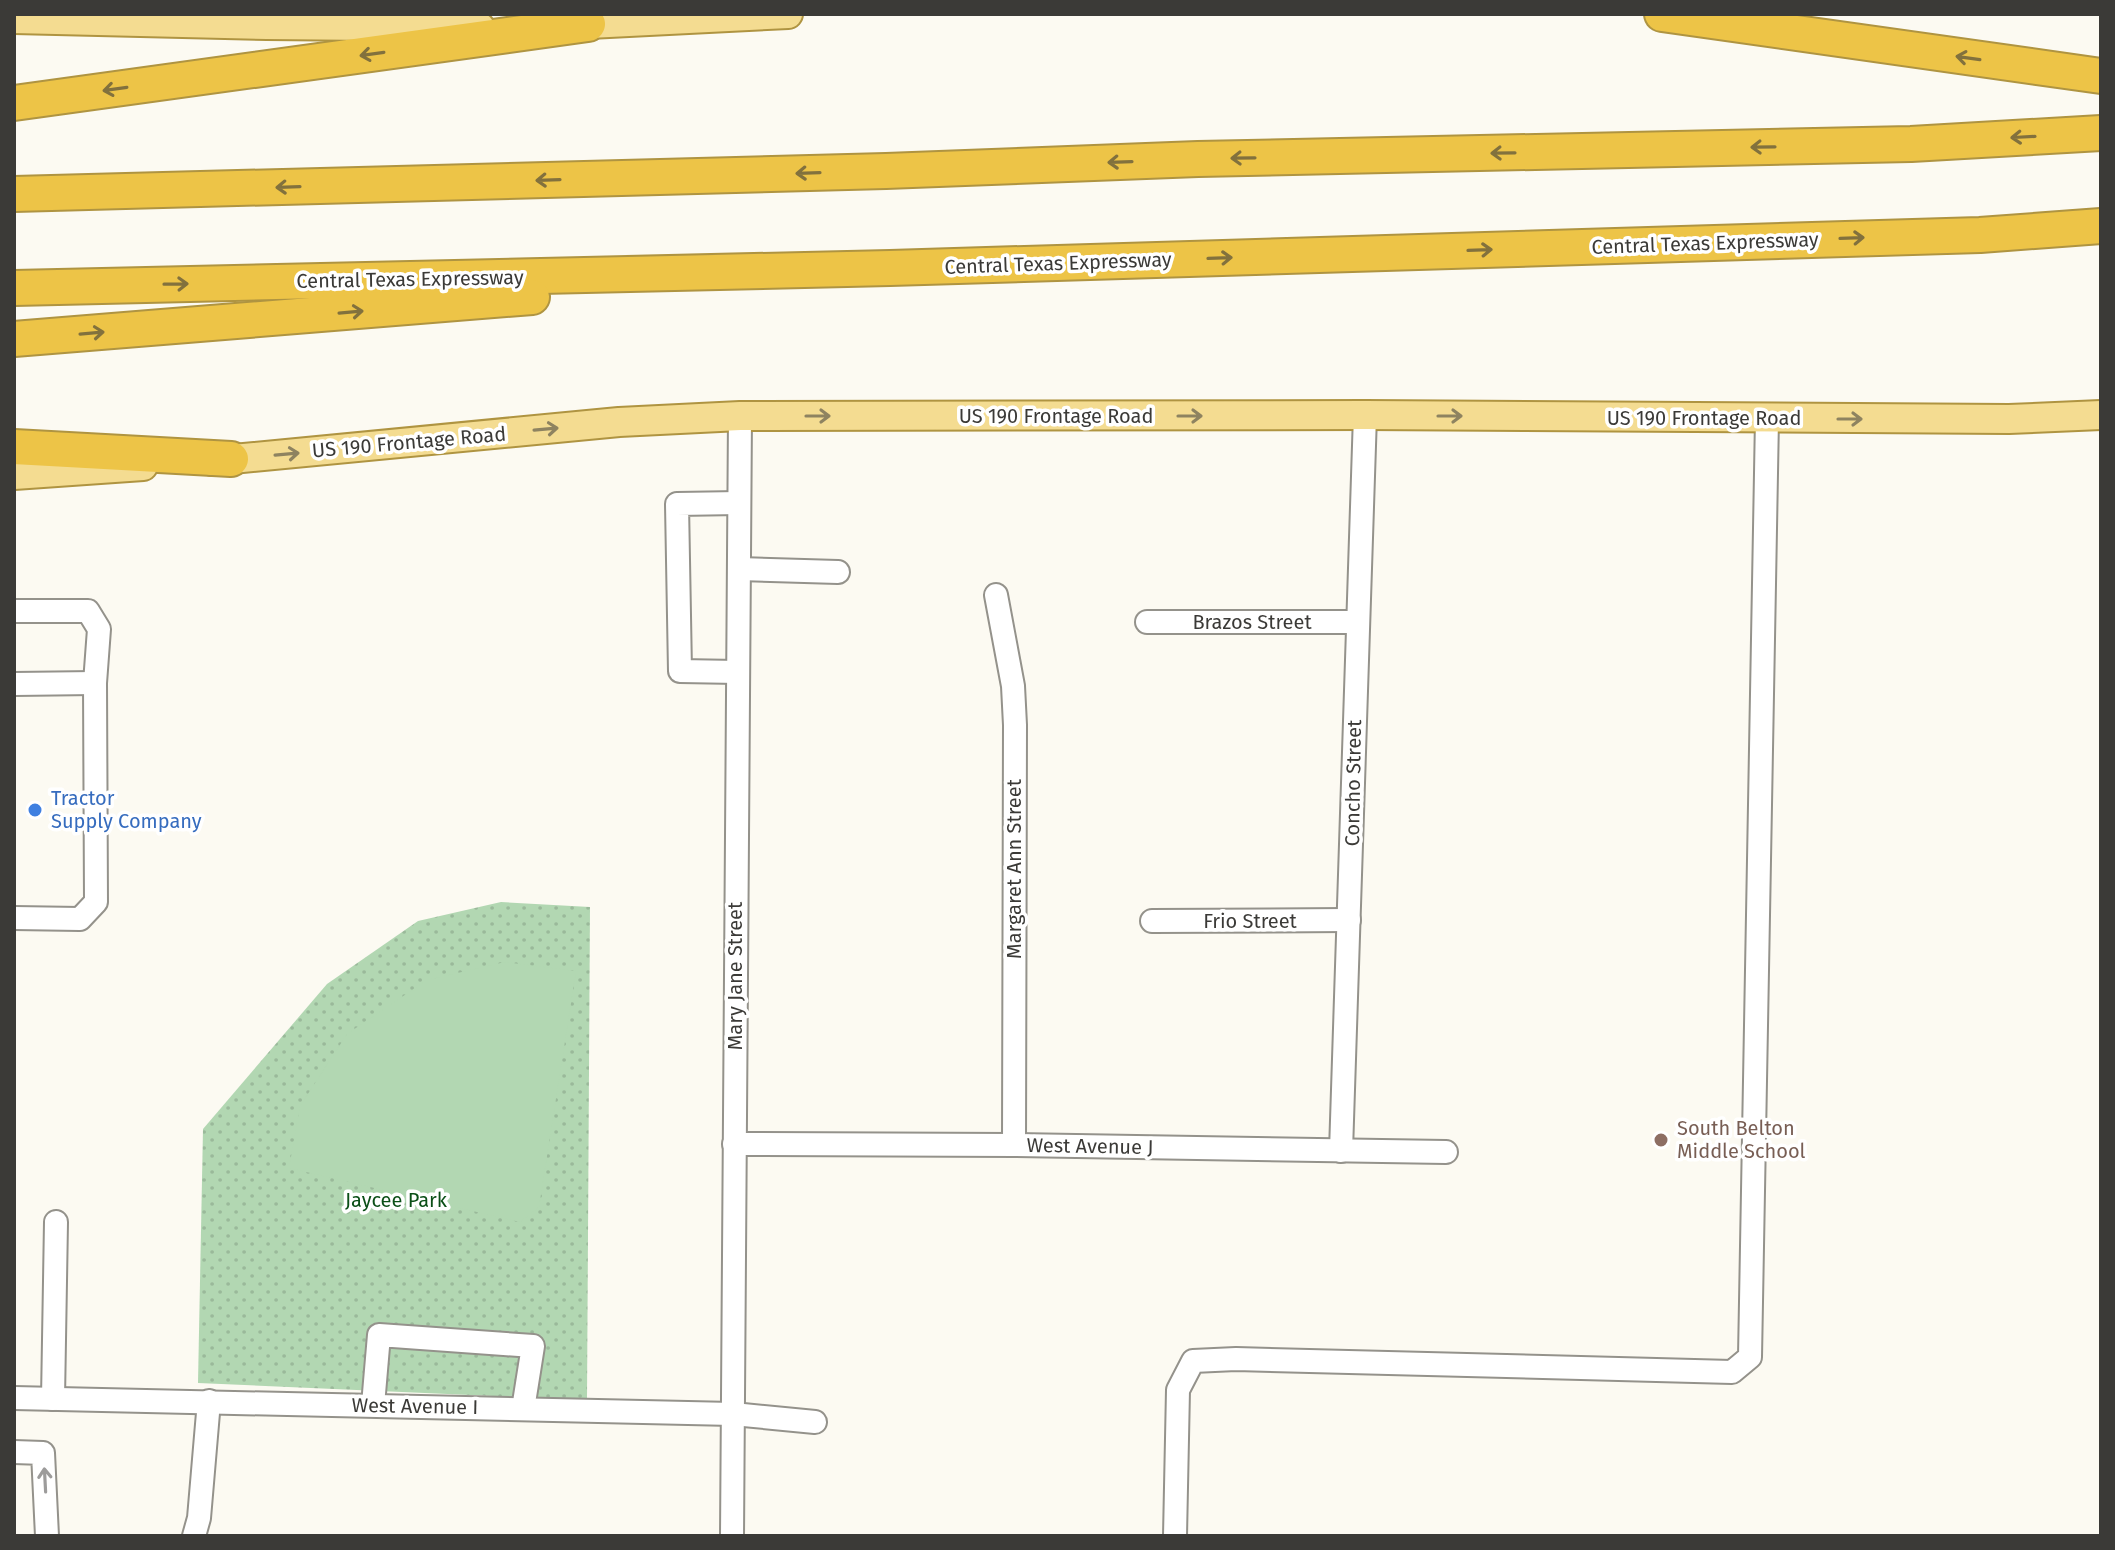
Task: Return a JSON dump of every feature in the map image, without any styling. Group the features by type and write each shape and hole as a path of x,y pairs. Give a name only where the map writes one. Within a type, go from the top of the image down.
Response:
{"highway":[{"path":"1662,14 2101,76"},
{"path":"14,103 588,24"},
{"path":"14,194 886,171 1198,159 1911,144 2101,133"},
{"name":"Central Texas Expressway","path":"14,288 890,268 1980,235 2101,226"},
{"path":"14,339 890,268"},
{"path":"14,447 231,459"}],"main road":[{"path":"14,19 499,27 788,14"},
{"name":"US 190 Frontage Road","path":"14,475 231,459 619,422 740,416 1365,415 2009,419 2101,415"}],"street":[{"name":"Concho Street","path":"1341,1151 1365,415"},
{"name":"Mary Jane Street","path":"732,1536 740,416"},
{"path":"1175,1536 1178,1390 1193,1361 1236,1359 1732,1372 1750,1357 1767,418"},
{"path":"738,672 680,671 677,504 739,503"},
{"path":"739,569 838,572"},
{"name":"Margaret Ann Street","path":"996,595 1013,686 1014,712 1014,1145"},
{"path":"14,611 88,611 99,629 95,683 96,902 80,919 14,918"},
{"name":"Brazos Street","path":"1147,622 1357,622"},
{"path":"14,684 95,683"},
{"name":"Frio Street","path":"1152,921 1349,920"},
{"name":"West Avenue J","path":"734,1144 1446,1152"},
{"path":"53,1399 56,1222"},
{"path":"373,1405 379,1335 533,1346 523,1409"},
{"name":"West Avenue I","path":"14,1398 733,1414 815,1422"},
{"path":"194,1536 199,1518 209,1401"},
{"path":"14,1452 43,1453 47,1536"}],"green space":[{"name":"Jaycee Park","path":"501,902 590,907 587,1400 198,1383 203,1129 327,984 418,921"},
{"path":"505,962 576,971 539,1207 520,1222 289,1168 300,1106 347,1034 427,980"}],"place":[{"name":"Tractor Supply Company","path":"35,810"},
{"name":"South Belton Middle School","path":"1661,1140"}]}
